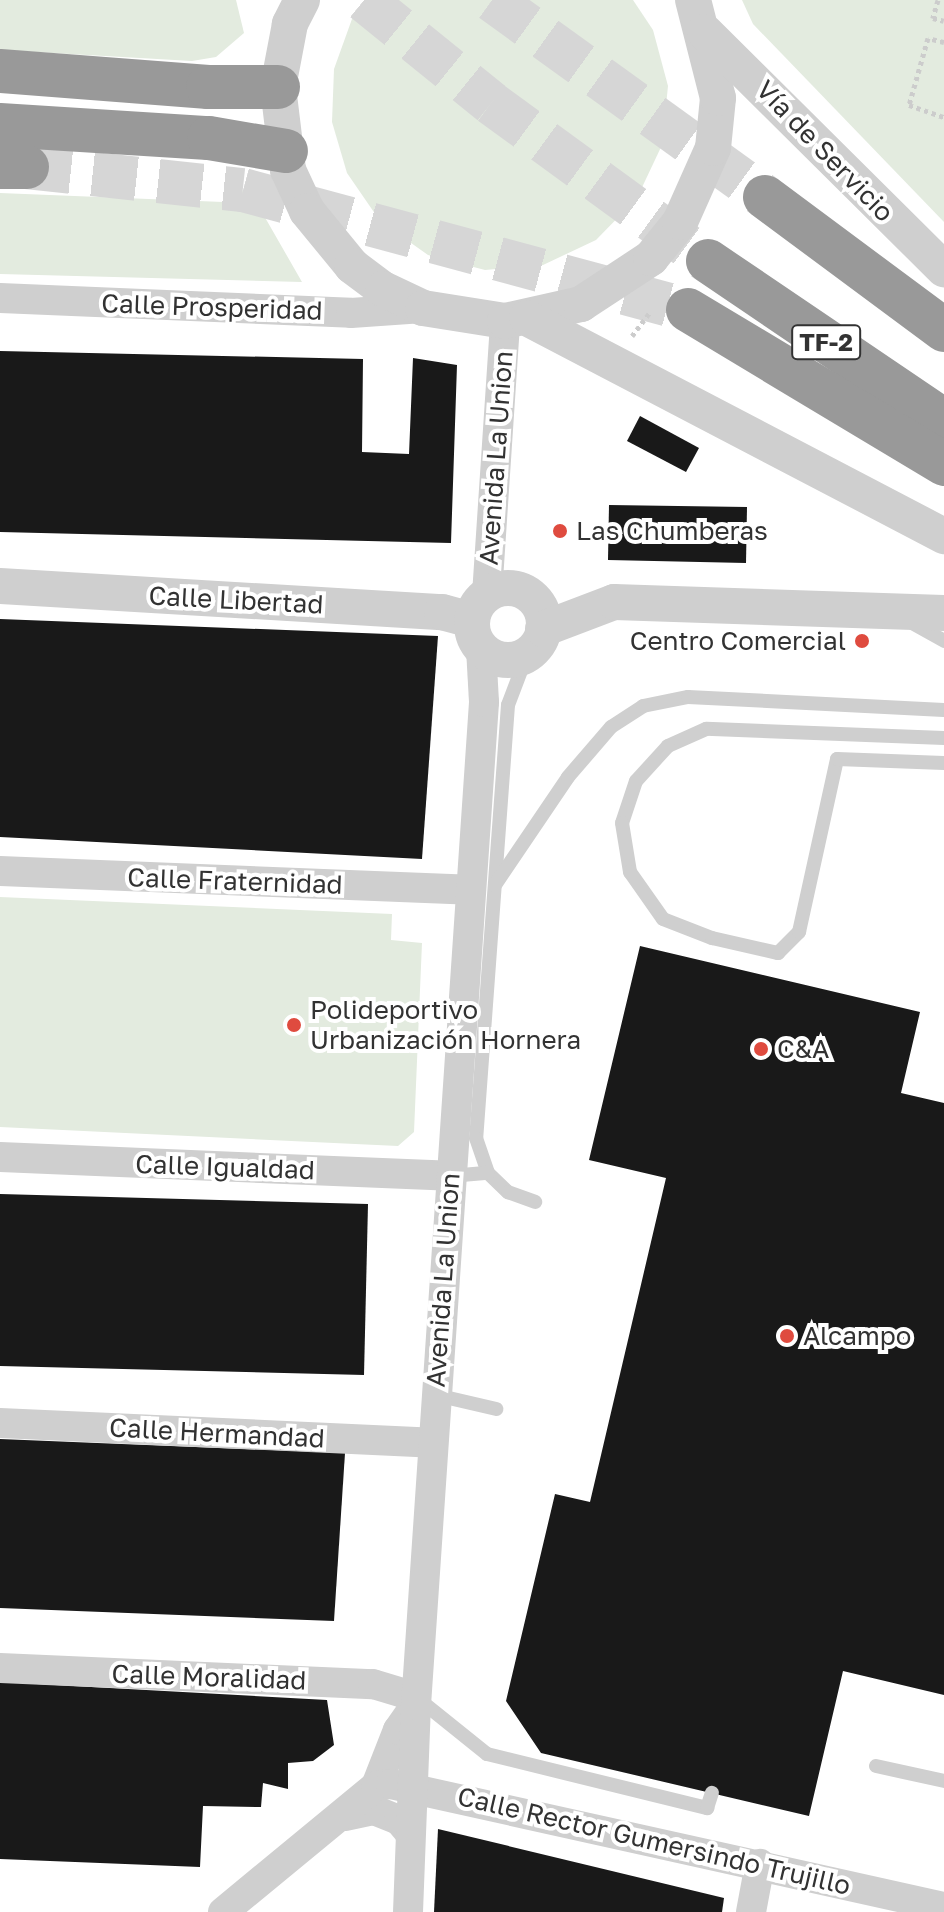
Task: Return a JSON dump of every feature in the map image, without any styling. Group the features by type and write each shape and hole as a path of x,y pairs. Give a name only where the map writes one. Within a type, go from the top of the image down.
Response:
{"highway":[{"path":"0,71 208,87 278,87"},
{"path":"0,125 209,138 286,151"},
{"path":"765,197 944,330"},
{"name":"TF-2","path":"944,387 717,250 944,421"},
{"path":"688,310 944,464"}],"street":[{"path":"289,8 278,87 286,151 307,211 352,266 423,308 516,320 944,536"},
{"path":"516,320 581,304 651,258 680,222 713,148 718,98 699,16"},
{"name":"Vía de Servicio","path":"699,16 944,269"},
{"name":"Calle Prosperidad","path":"0,298 351,313 423,308"},
{"name":"Avenida La Union","path":"408,1912 411,1786 450,1176 482,888 485,686 480,621 516,320"},
{"name":"Calle Libertad","path":"0,586 442,612 480,621"},
{"path":"535,642 542,613 528,593 504,588 480,621 505,661 535,642 614,602 944,613"},
{"name":"Calle Fraternidad","path":"0,871 482,888"},
{"name":"Calle Igualdad","path":"0,1157 450,1176"},
{"name":"Calle Hermandad","path":"0,1423 433,1443"},
{"name":"Calle Moralidad","path":"0,1668 373,1684 416,1701"},
{"path":"223,1912 345,1816 376,1786 398,1730 416,1701"},
{"name":"Calle Rector Gumersindo Trujillo","path":"376,1786 411,1786 944,1907"},
{"path":"345,1816 374,1810 399,1820 410,1833"},
{"path":"751,1912 760,1864"}],"lane":[{"path":"890,611 944,641"},
{"path":"535,642 508,705 482,888 476,1138 488,1173 508,1192 535,1202"},
{"path":"482,888 611,727 643,706 688,697 944,710"},
{"path":"944,738 706,729 668,746 636,781 622,823 630,872 663,919 712,938 778,953 799,932 837,759 944,763"},
{"path":"450,1176 488,1173"},
{"path":"436,1395 496,1409"},
{"path":"416,1701 487,1754 707,1808 712,1793"},
{"path":"876,1766 944,1781"}],"path":[{"path":"938,0 933,18 944,21"},
{"path":"944,42 928,38 909,105 944,117"}],"shaded area":[{"path":"0,0 236,0 244,33 216,57 192,61 0,50"},
{"path":"367,0 633,0 653,30 668,86 662,145 637,198 596,240 543,265 485,270 428,255 380,221 347,173 332,122 334,69 352,19"},
{"path":"742,0 944,0 944,222 753,24"},
{"path":"227,179 255,200 302,282 0,274 0,193 223,202"},
{"path":"0,897 392,914 391,940 422,943 414,1132 398,1146 0,1127"}],"building":[{"path":"0,351 363,359 362,452 409,454 413,358 457,365 451,543 0,532"},
{"path":"640,416 699,448 686,472 627,441"},
{"path":"609,505 747,507 746,563 608,560"},
{"path":"0,619 438,636 422,859 0,837"},
{"name":"Alcampo","path":"640,946 920,1012 901,1093 944,1103 944,1695 843,1671 809,1816 541,1753 506,1701 555,1494 590,1502 666,1178 589,1160"},
{"path":"0,1194 368,1204 364,1375 0,1366"},
{"path":"0,1439 345,1453 334,1621 0,1608"},
{"path":"0,1682 327,1700 334,1745 313,1761 288,1763 288,1789 263,1783 261,1807 203,1806 200,1867 0,1859"},
{"path":"438,1829 724,1898 722,1912 434,1912"}],"tunnel":[{"path":"364,0 491,103 708,261"},
{"path":"492,0 765,197"},
{"path":"27,167 243,190 688,310"}],"place":[{"name":"Las Chumberas","path":"560,531"},
{"name":"Centro Comercial","path":"862,641"},
{"name":"Polideportivo Urbanización Hornera","path":"294,1025"},
{"name":"C&A","path":"761,1049"},
{"name":"Alcampo","path":"787,1336"}]}
